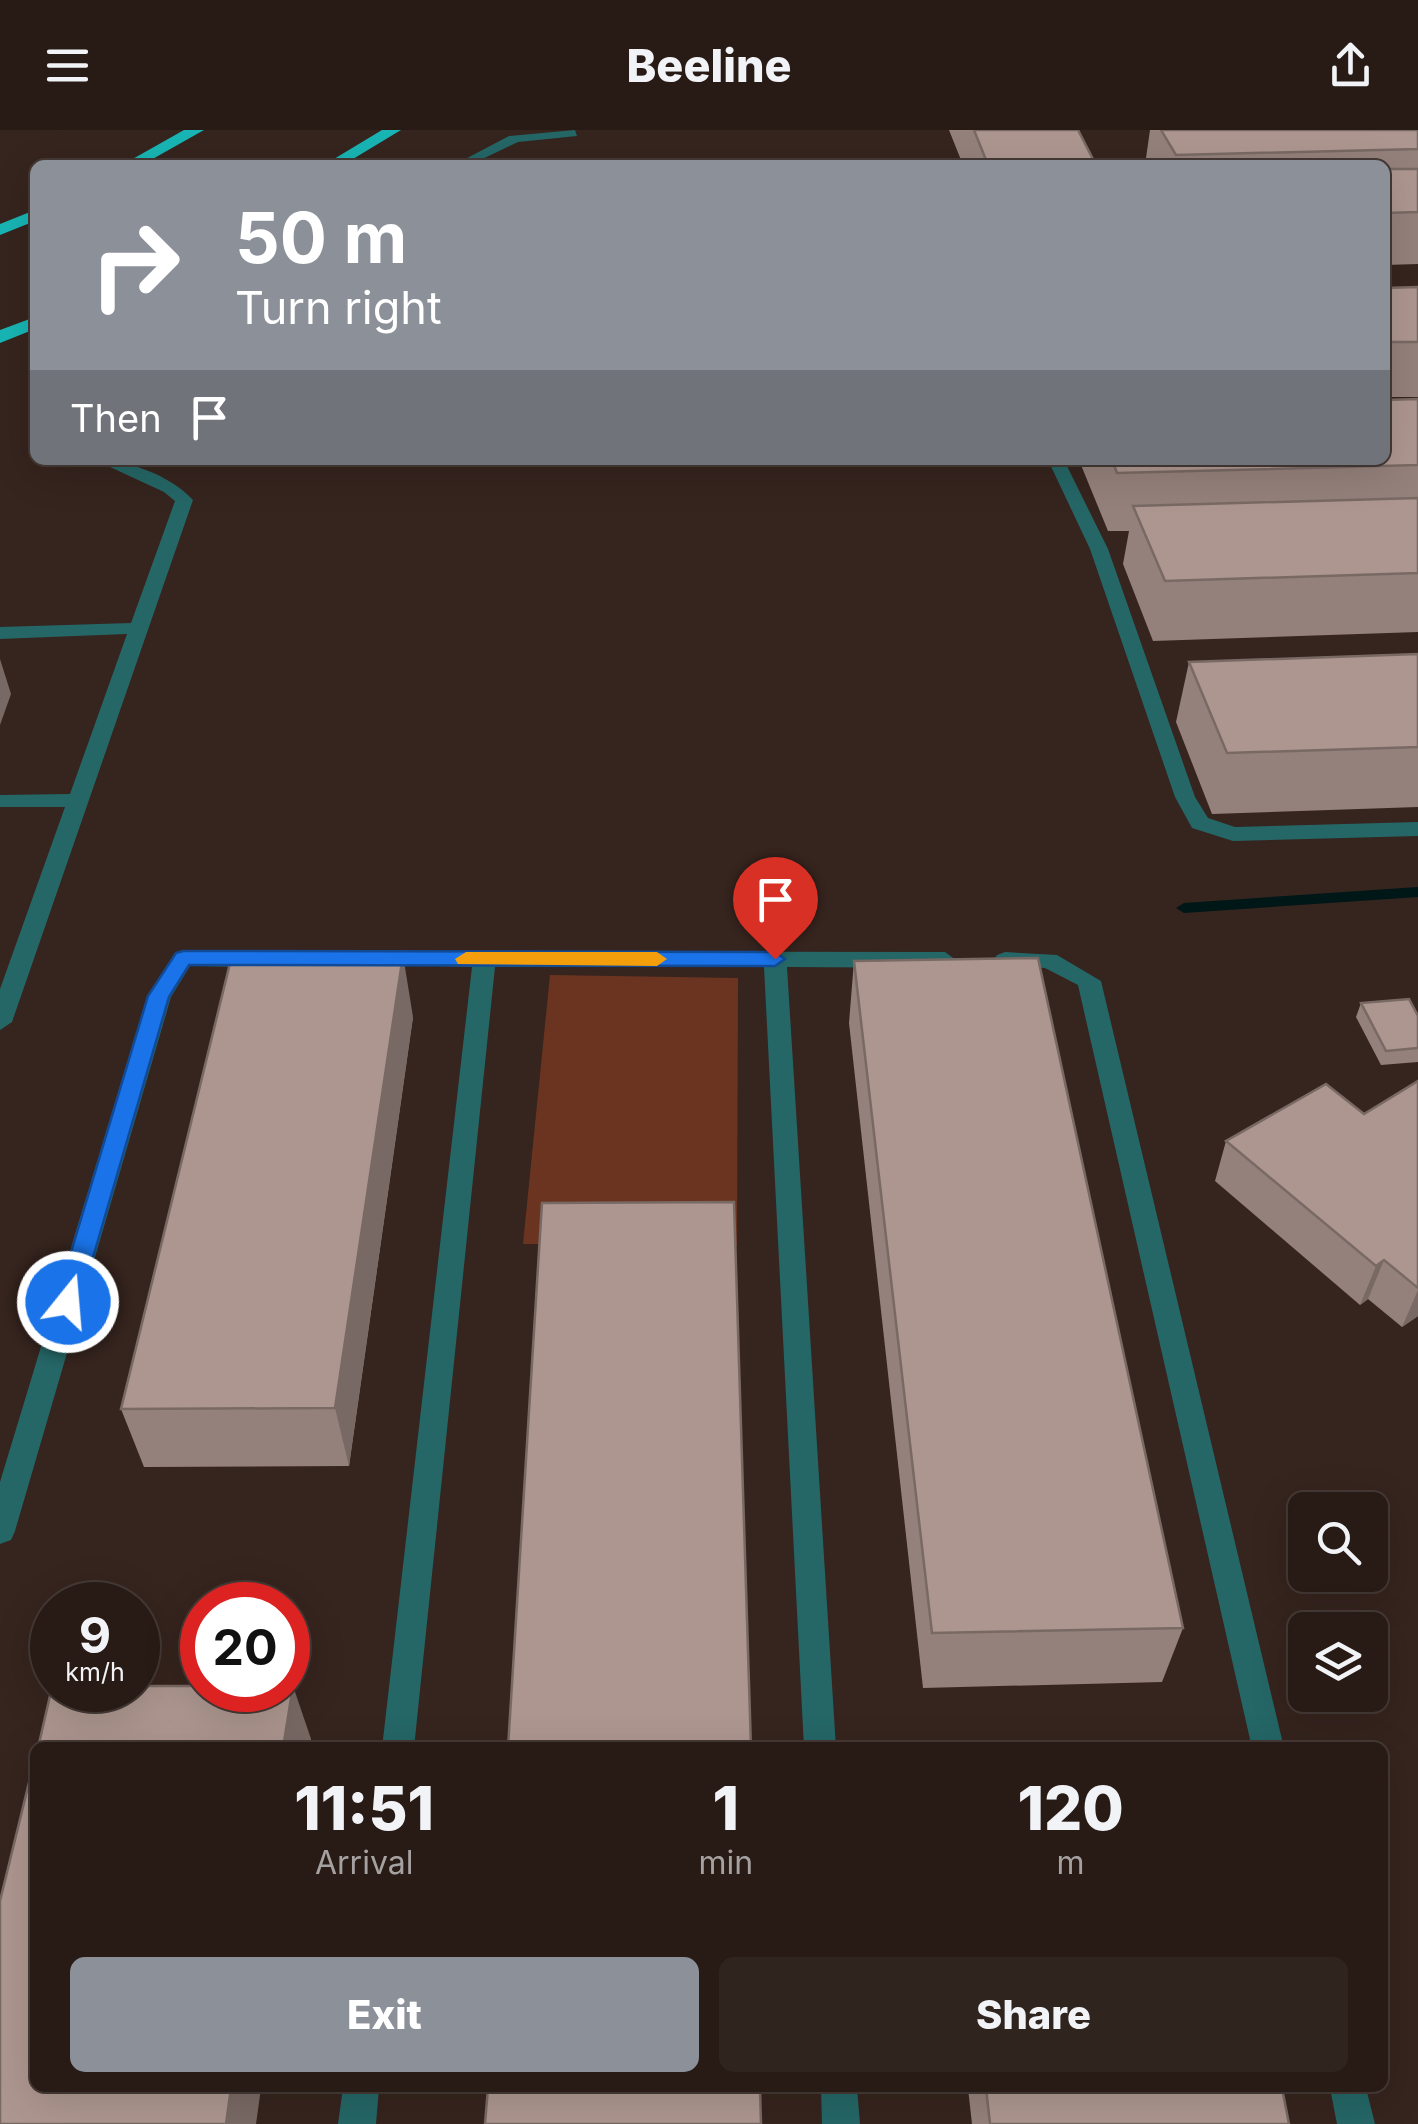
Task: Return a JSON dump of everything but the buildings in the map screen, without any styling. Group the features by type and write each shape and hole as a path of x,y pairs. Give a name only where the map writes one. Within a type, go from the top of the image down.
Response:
{"highway":[{"path":"139,160 196,130"},
{"path":"341,160 394,130"},
{"path":"0,230 30,218"},
{"path":"0,340 28,325"}],"lane":[{"path":"470,160 497,142 524,134 572,133"},
{"path":"0,1022 184,500 170,488 115,465"},
{"path":"1058,465 1100,549 1184,797 1200,823 1233,834 1418,829"},
{"path":"0,633 140,628"},
{"path":"0,801 79,800"},
{"path":"0,1531 159,996 183,958 296,958"},
{"path":"352,959 1050,960 1089,981 1267,1742"},
{"path":"399,1742 484,959"},
{"path":"775,959 820,1742"},
{"path":"357,2124 361,2092"},
{"path":"839,2092 841,2124"},
{"path":"1349,2092 1356,2124"}],"shaded area":[{"path":"550,975 738,978 737,1246 523,1244"}],"waterway":[{"path":"1184,908 1418,892"}],"slow traffic":[{"path":"466,959 657,959"}],"route":[{"path":"68,1302 159,996 183,958 775,959"}]}
